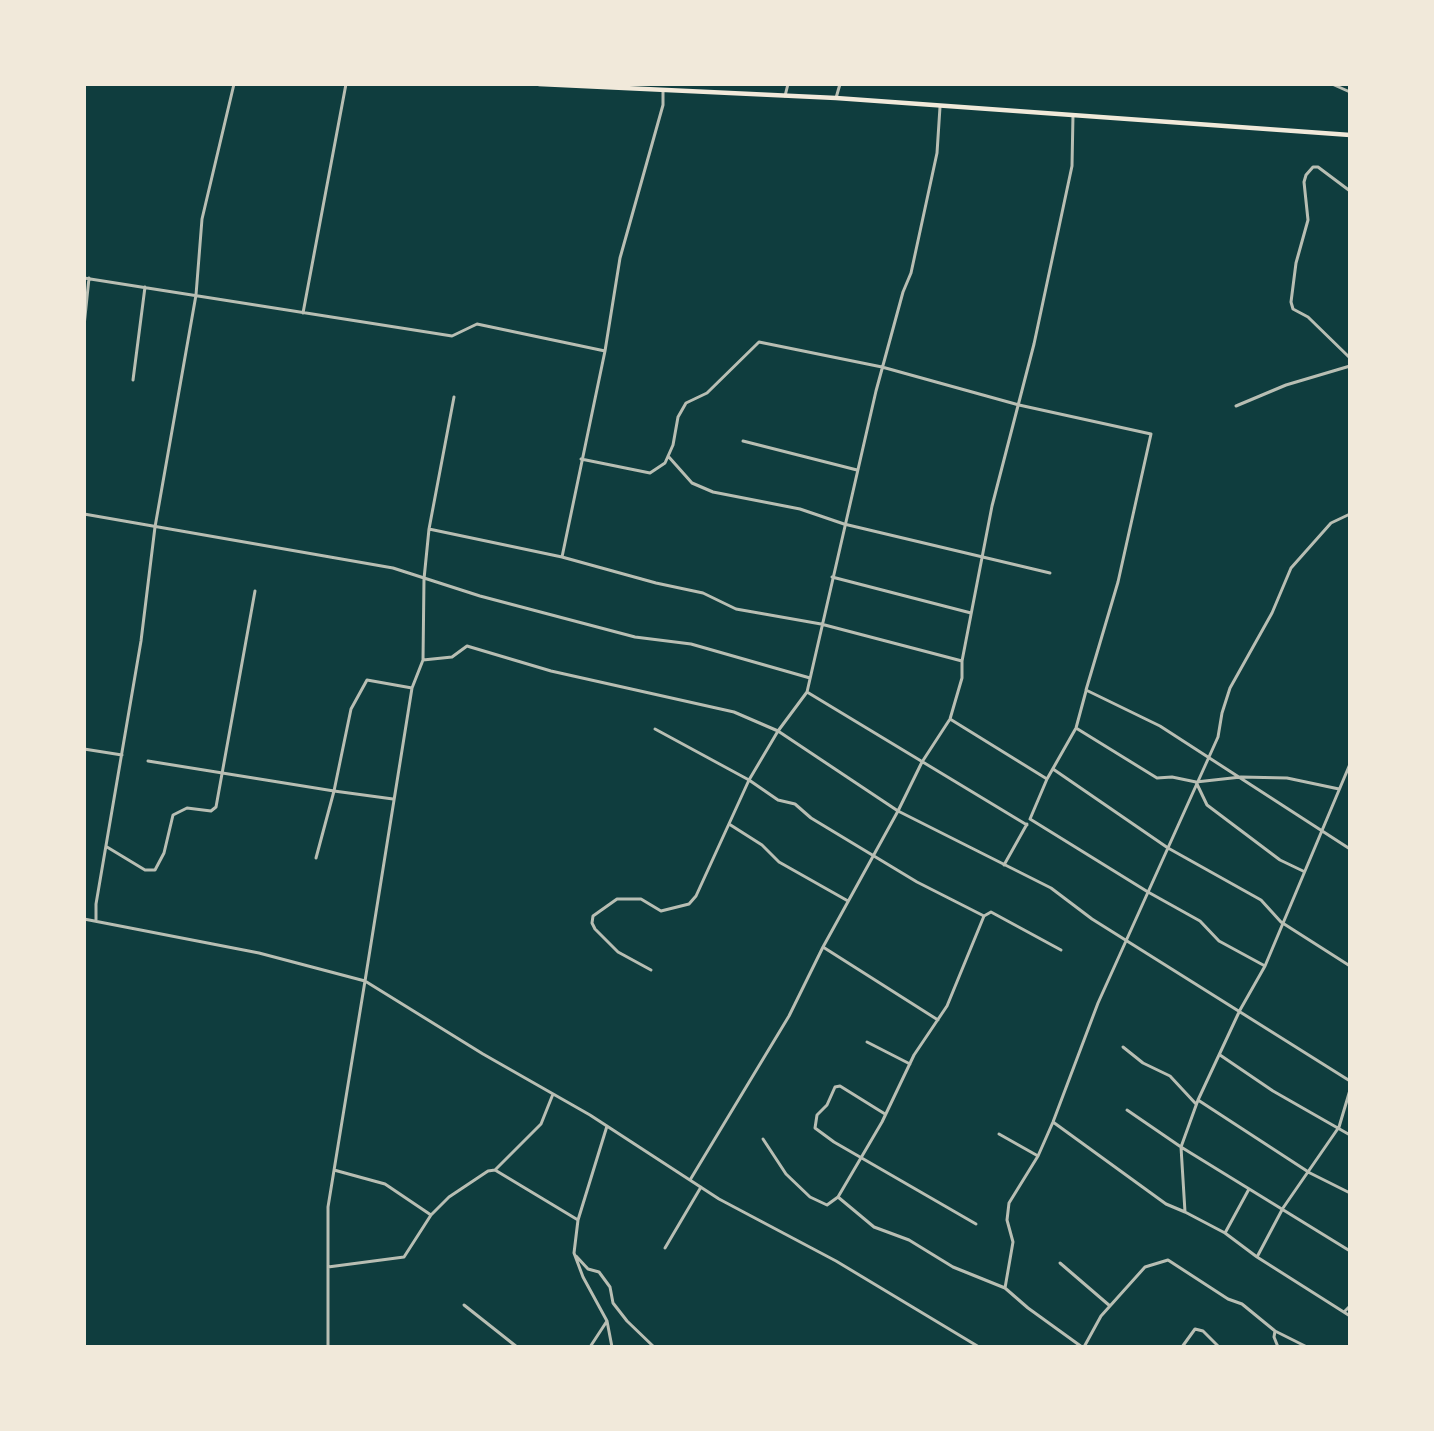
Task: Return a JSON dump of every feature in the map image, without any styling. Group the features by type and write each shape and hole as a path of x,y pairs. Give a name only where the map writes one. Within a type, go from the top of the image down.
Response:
{"main road":[{"path":"539,84 626,86 663,90 836,98 1350,135"}],"street":[{"path":"96,921 96,903 141,641 156,527 196,296 202,219 234,84"},
{"path":"303,313 346,84"},
{"path":"785,96 788,84"},
{"path":"836,98 840,84"},
{"path":"1332,84 1350,92"},
{"path":"562,556 605,351 620,258 663,105 663,90"},
{"path":"651,970 618,952 595,929 592,923 593,916 617,899 641,899 661,910 689,904 696,896 749,780 778,731 807,692 882,367 913,262 937,153 940,107"},
{"path":"690,1180 789,1016 823,947 898,811 922,762 950,719 962,678 962,661 992,506 1019,405 1072,166 1073,115"},
{"path":"1350,191 1318,167 1313,167 1306,175 1304,182 1308,220 1296,263 1291,302 1293,309 1308,317 1350,358"},
{"path":"84,278 452,336 477,324 605,351"},
{"path":"84,326 89,278"},
{"path":"133,380 145,287"},
{"path":"581,459 651,473 665,463 673,445 678,417 686,404 707,393 759,342 882,367 1019,405 1151,434 1118,582 1076,728 1047,778 1030,819 1004,864"},
{"path":"1236,406 1286,385 1350,366"},
{"path":"328,1347 328,1207 412,688 423,660 424,579 429,529 454,398"},
{"path":"743,441 857,470"},
{"path":"668,456 692,483 713,492 800,509 844,524 982,559 1050,573"},
{"path":"84,514 393,568 424,579 635,638 691,644 810,678"},
{"path":"1005,1288 1013,1242 1007,1220 1009,1203 1038,1156 1053,1122 1098,1003 1218,737 1222,713 1230,688 1272,613 1292,568 1331,523 1350,514"},
{"path":"429,529 562,556 656,583 703,593 736,609 821,624 962,661"},
{"path":"832,577 971,613"},
{"path":"107,847 145,870 155,870 164,854 173,815 187,808 211,810 216,807 224,773 255,591"},
{"path":"423,660 452,657 467,646 551,671 734,712 778,731 898,811 1051,888 1092,919 1350,1081"},
{"path":"316,858 334,791 351,709 367,680 412,688"},
{"path":"1086,690 1160,726 1350,849"},
{"path":"807,692 1027,825"},
{"path":"950,719 1047,778"},
{"path":"1076,728 1157,778 1172,777 1196,782 1241,777 1287,778 1339,789"},
{"path":"655,729 749,780 778,800 795,804 812,818 917,882 984,916"},
{"path":"84,749 122,755"},
{"path":"148,761 393,799"},
{"path":"1185,1212 1181,1147 1197,1102 1240,1010 1264,966 1350,764"},
{"path":"1053,769 1168,848 1261,900 1281,922 1350,966"},
{"path":"1196,782 1207,805 1280,860 1303,871"},
{"path":"1030,819 1148,892 1200,921 1219,941 1264,966"},
{"path":"729,824 762,845 779,862 848,901"},
{"path":"762,1139 786,1174 810,1197 827,1205 838,1197 910,1064 947,1006 984,916 991,912 1061,950"},
{"path":"84,919 260,954 365,981 607,1126 701,1187 836,1261 979,1347"},
{"path":"823,947 938,1020"},
{"path":"867,1042 910,1064"},
{"path":"1123,1047 1143,1063 1170,1076 1197,1102 1310,1173 1350,1193"},
{"path":"1220,1055 1273,1091 1350,1135"},
{"path":"885,1113 840,1086 835,1087 827,1105 817,1115 815,1128 860,1158 976,1224"},
{"path":"1257,1257 1283,1208 1310,1173 1339,1127 1350,1090"},
{"path":"328,1267 404,1257 431,1215 449,1197 488,1171 495,1170 541,1124 554,1094"},
{"path":"1127,1110 1181,1147 1350,1251"},
{"path":"1053,1122 1166,1203 1225,1233 1257,1257 1350,1316"},
{"path":"607,1126 578,1220 574,1253 583,1277 607,1321 612,1347"},
{"path":"999,1134 1038,1156"},
{"path":"334,1170 384,1184 431,1215"},
{"path":"495,1170 578,1220"},
{"path":"665,1248 701,1187"},
{"path":"1225,1233 1249,1189"},
{"path":"838,1197 873,1227 909,1240 953,1268 1005,1288 1028,1308 1083,1347 1101,1316 1145,1267 1168,1260 1228,1299 1242,1304 1275,1331 1307,1347"},
{"path":"574,1253 588,1269 599,1272 610,1287 613,1303 627,1322 654,1347"},
{"path":"1060,1263 1110,1306"},
{"path":"464,1305 517,1347"},
{"path":"1344,1312 1350,1306"},
{"path":"590,1347 607,1321"},
{"path":"1182,1347 1195,1329 1203,1331 1219,1347"},
{"path":"1275,1331 1274,1337 1278,1347"}]}
